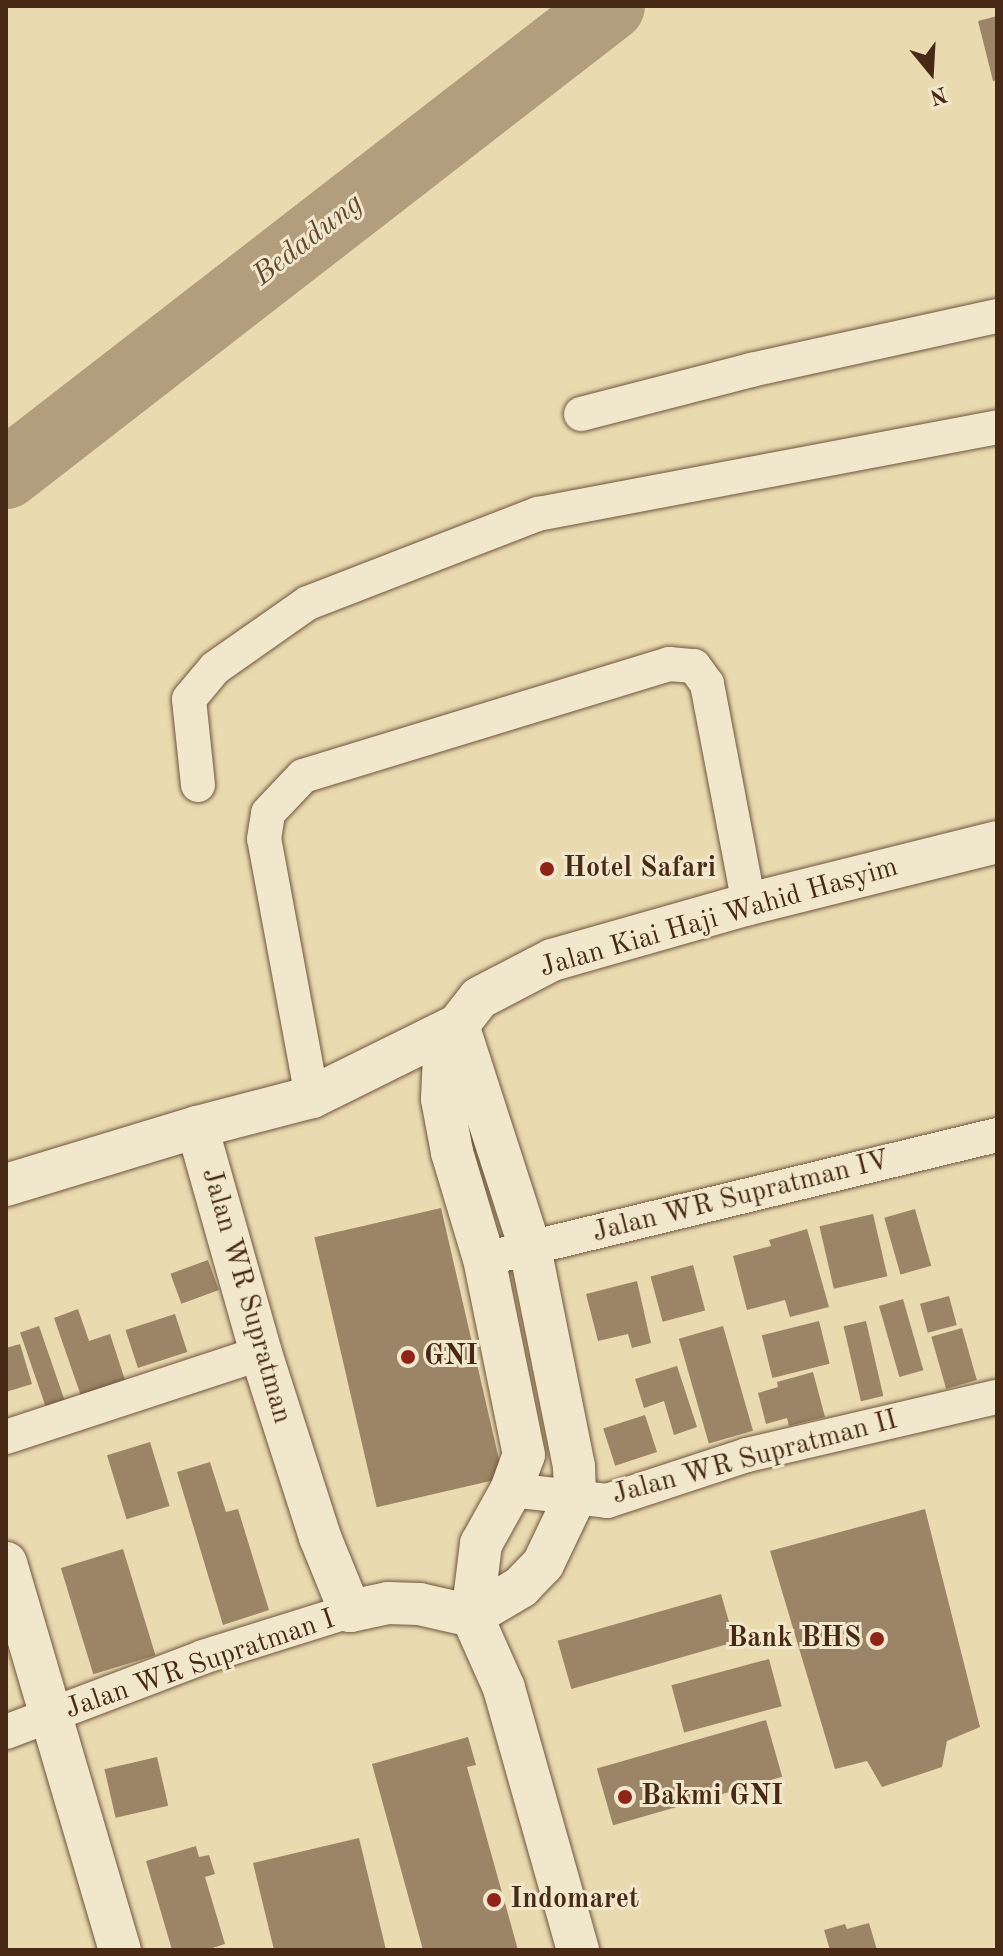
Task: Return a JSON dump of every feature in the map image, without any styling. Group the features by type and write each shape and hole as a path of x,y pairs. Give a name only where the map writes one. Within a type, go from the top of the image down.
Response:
{"street":[{"path":"581,414 751,370 997,316"},
{"path":"198,785 189,699 215,668 308,603 538,514 997,427"},
{"path":"312,1097 263,824 268,813 303,776 669,664 694,666 707,684 749,904"},
{"name":"Jalan Kiai Haji Wahid Hasyim","path":"458,1025 479,998 552,960 749,904 997,842"},
{"path":"6,1185 197,1127 312,1097 458,1025"},
{"path":"350,1611 388,1603 419,1604 472,1616 521,1587 543,1564 575,1497 574,1466 530,1248 458,1025"},
{"path":"458,1025 444,1057 442,1099 452,1152 484,1259 524,1455 511,1490 481,1544 472,1616 504,1688 578,1950"},
{"name":"Jalan WR Supratman","path":"197,1127 261,1353 320,1537 350,1611"},
{"name":"Jalan WR Supratman IV","path":"484,1259 997,1135"},
{"path":"6,1437 261,1353"},
{"name":"Jalan WR Supratman II","path":"511,1490 607,1501 747,1455 997,1397"},
{"path":"6,1563 120,1950"},
{"name":"Jalan WR Supratman I","path":"6,1732 50,1718 203,1657 350,1611"}],"building":[{"path":"997,16 997,80 993,81 978,21"},
{"name":"GNI","path":"441,1208 503,1478 377,1507 314,1237"},
{"path":"915,1209 931,1266 901,1275 884,1218"},
{"path":"873,1214 887,1276 834,1289 819,1226"},
{"path":"807,1229 829,1307 790,1317 785,1300 747,1310 733,1256 771,1246 769,1240"},
{"path":"208,1260 219,1290 181,1304 170,1274"},
{"path":"693,1265 705,1310 663,1322 650,1276"},
{"path":"637,1281 651,1343 632,1348 628,1334 598,1341 586,1294"},
{"path":"949,1296 957,1325 928,1333 920,1304"},
{"path":"903,1299 923,1370 899,1377 879,1306"},
{"path":"78,1309 89,1341 110,1334 125,1380 81,1396 54,1318"},
{"path":"175,1314 187,1352 138,1368 126,1330"},
{"path":"819,1321 830,1364 772,1378 762,1335"},
{"path":"866,1321 883,1396 861,1401 844,1326"},
{"path":"39,1326 64,1400 45,1406 20,1333"},
{"path":"723,1326 753,1431 709,1443 679,1339"},
{"path":"962,1328 977,1380 946,1389 931,1337"},
{"path":"20,1344 32,1384 6,1392 6,1348"},
{"path":"677,1366 697,1427 674,1435 664,1401 644,1408 635,1379"},
{"path":"813,1372 825,1417 789,1426 787,1418 766,1424 758,1393 778,1387 777,1382"},
{"path":"645,1415 657,1452 615,1466 603,1429"},
{"path":"150,1442 170,1506 127,1519 107,1455"},
{"path":"210,1462 226,1512 238,1509 269,1610 223,1625 177,1472"},
{"name":"Bank BHS","path":"925,1509 980,1727 947,1741 942,1767 882,1787 867,1761 835,1769 770,1551"},
{"path":"123,1549 155,1655 93,1674 61,1568"},
{"path":"721,1594 735,1642 571,1689 558,1641"},
{"path":"769,1659 782,1706 684,1732 671,1685"},
{"path":"766,1720 782,1777 613,1825 597,1769"},
{"path":"468,1737 476,1765 467,1767 518,1950 423,1950 372,1764"},
{"path":"157,1757 168,1806 116,1818 104,1769"},
{"path":"359,1838 386,1950 274,1950 253,1863"},
{"path":"196,1846 199,1857 209,1855 215,1874 205,1877 225,1944 206,1950 172,1950 146,1861"},
{"path":"869,1923 877,1950 830,1950 824,1930 845,1924 847,1929"}],"waterway":[{"name":"Bedadung","path":"6,474 610,6"}],"place":[{"name":"Hotel Safari","path":"547,869"},
{"name":"GNI","path":"408,1357"},
{"name":"Bank BHS","path":"877,1639"},
{"name":"Bakmi GNI","path":"625,1797"},
{"name":"Indomaret","path":"494,1900"}]}
